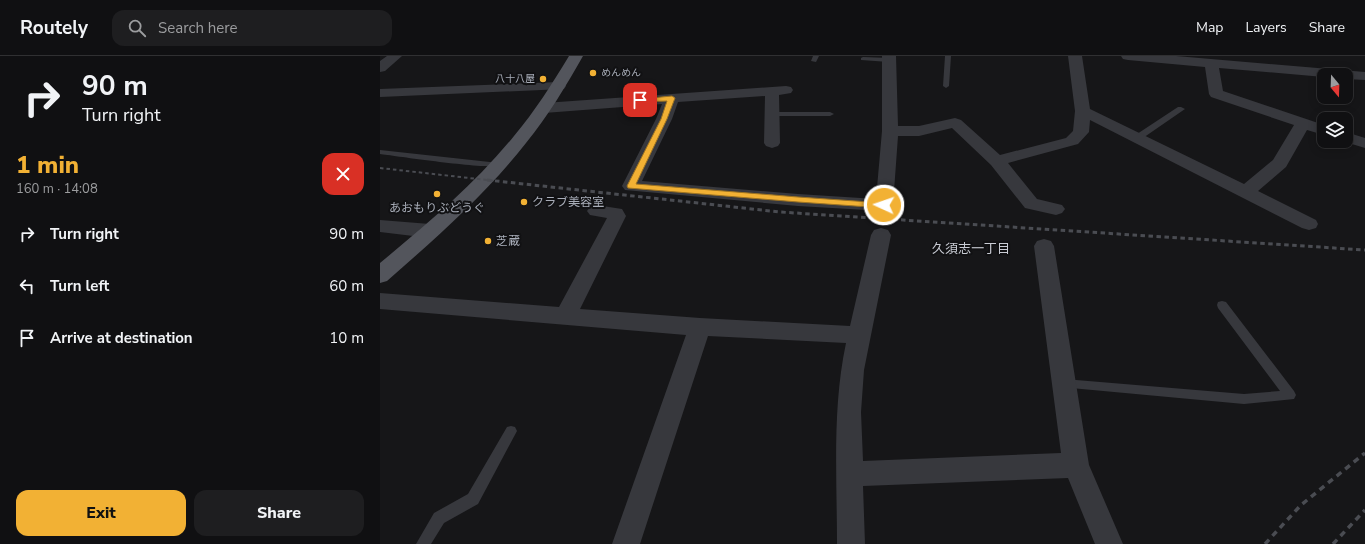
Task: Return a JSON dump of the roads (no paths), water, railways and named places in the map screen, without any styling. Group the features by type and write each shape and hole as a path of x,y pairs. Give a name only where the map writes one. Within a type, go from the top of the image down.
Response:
{"main road":[{"path":"380,275 464,200 499,164 544,108 559,86 576,56"}],"street":[{"path":"380,68 395,56"},
{"path":"997,161 1072,141 1081,132 1083,111 1075,56"},
{"path":"1128,56 1312,70 1365,76"},
{"path":"1283,56 1312,70"},
{"path":"672,98 664,119 631,186 798,200 884,205 890,131 889,58"},
{"path":"1211,63 1216,94 1317,128"},
{"path":"380,93 559,86"},
{"path":"544,108 779,90 772,114 772,143"},
{"path":"1083,111 1309,224"},
{"path":"890,131 919,131 955,123 997,161 1031,204 1056,209"},
{"path":"1246,192 1280,163 1303,123"},
{"path":"1353,139 1365,143"},
{"path":"565,317 617,216 616,213 596,211"},
{"path":"380,226 430,231"},
{"path":"851,544 849,405 852,370 881,235"},
{"path":"1044,246 1076,465 1108,544"},
{"path":"380,301 700,327 859,335"},
{"path":"626,544 700,327"},
{"path":"850,474 1076,465"}],"lane":[{"path":"946,86 948,56"},
{"path":"863,59 889,58"},
{"path":"1137,138 1181,109"},
{"path":"772,114 830,114"},
{"path":"380,152 480,164 499,164"},
{"path":"1064,384 1244,399 1290,395 1222,305"},
{"path":"423,544 440,518 474,499 511,431"}],"railway":[{"path":"380,168 490,180"},
{"path":"490,180 780,212 1365,250"},
{"path":"490,180 496,181"},
{"path":"1265,544 1301,505 1365,453"},
{"path":"1333,544 1365,510"}],"place":[{"name":"めんめん","path":"593,73"},
{"name":"八十八屋","path":"543,79"},
{"name":"あおもりぶどうぐ","path":"437,194"},
{"name":"クラブ美容室","path":"524,202"},
{"name":"芝蔵","path":"488,241"}],"district":[{"name":"久須志一丁目","path":"971,249"}]}
